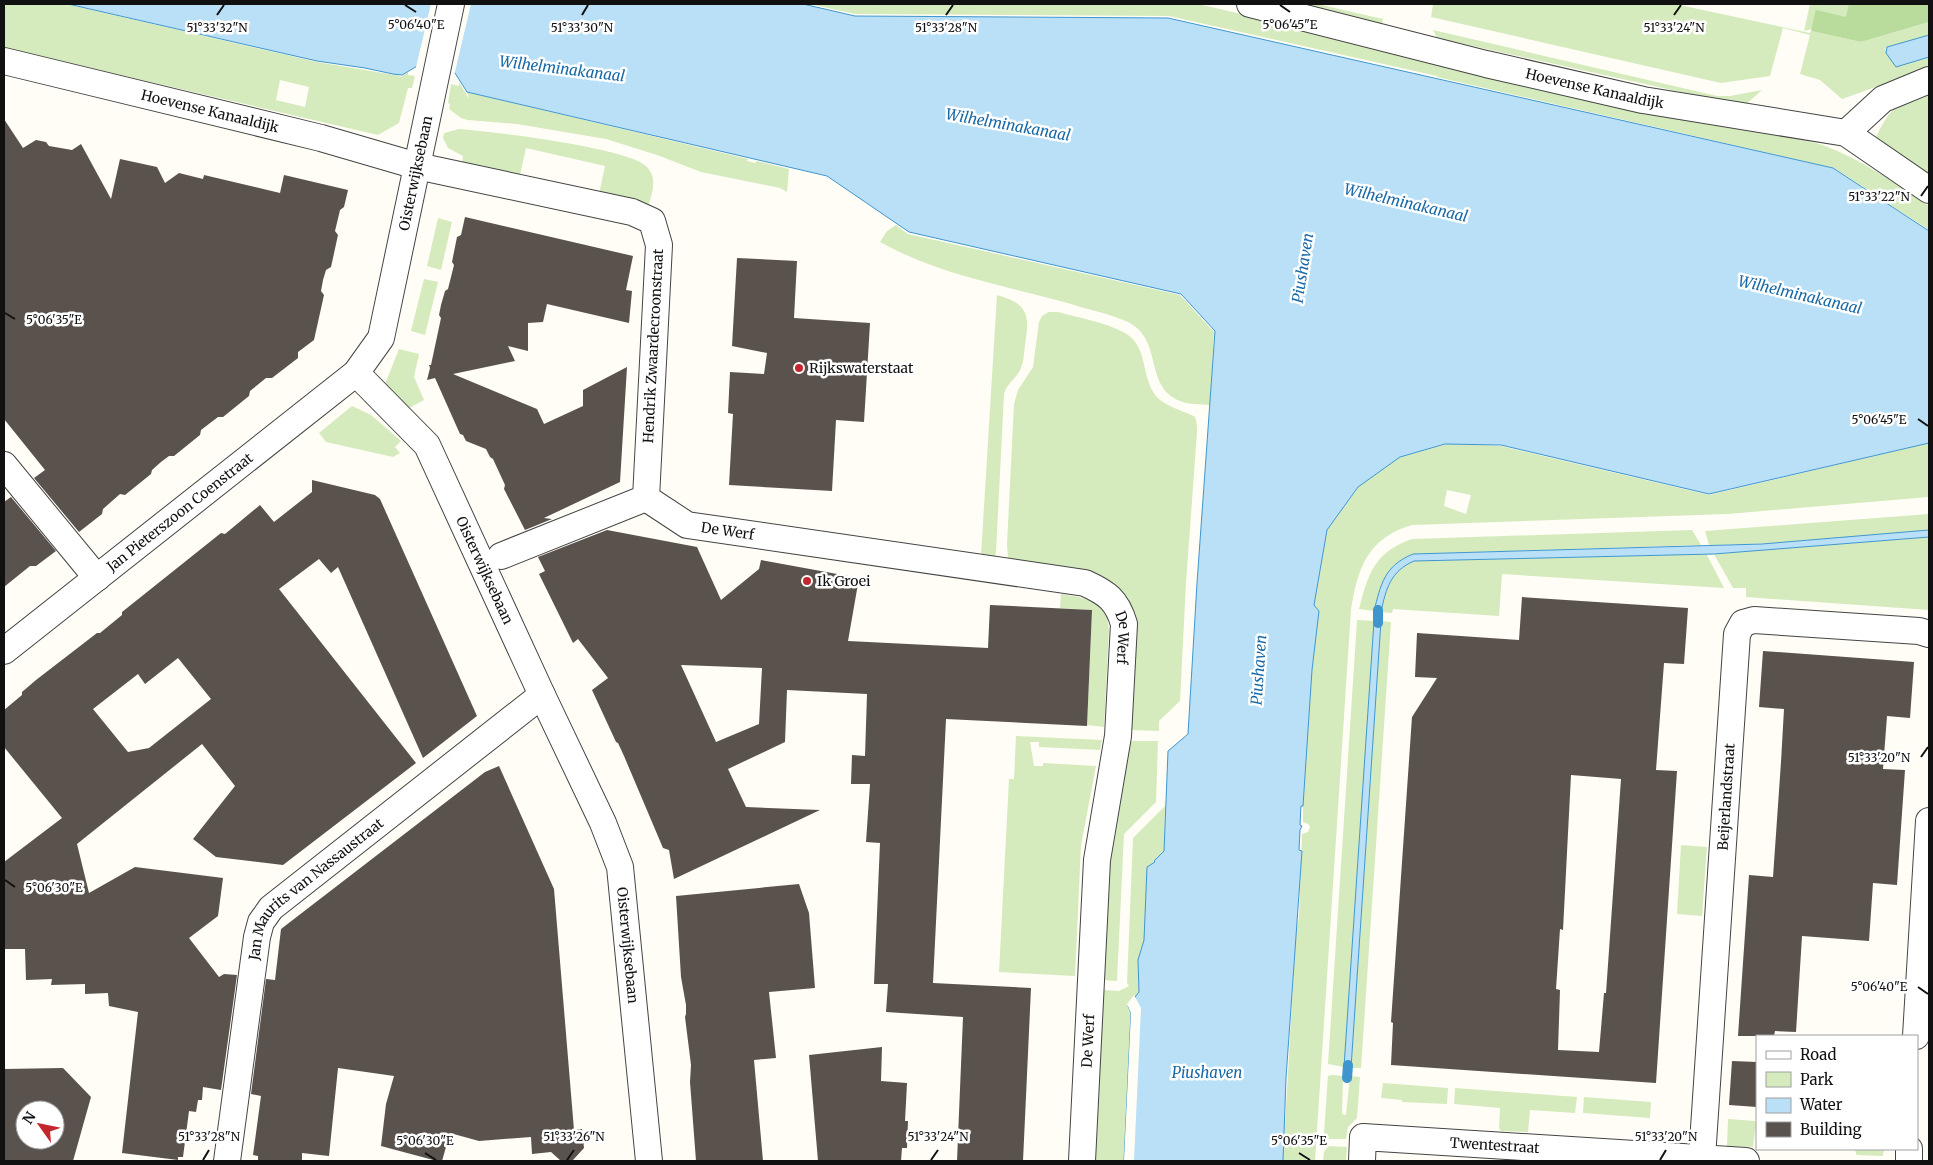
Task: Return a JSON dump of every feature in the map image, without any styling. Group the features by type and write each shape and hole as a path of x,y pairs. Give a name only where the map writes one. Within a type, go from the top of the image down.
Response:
{"street":[{"name":"Oisterwijksebaan","path":"451,4 381,338 356,373 427,444 603,823 620,867 650,1161"},
{"name":"Hoevense Kanaaldijk","path":"1250,4 1486,64 1634,98 1846,133 1929,190"},
{"name":"Hoevense Kanaaldijk","path":"4,61 321,138 417,166"},
{"path":"1846,133 1883,99 1929,80"},
{"name":"Hendrik Zwaardecroonstraat","path":"417,166 632,212 652,221 659,245 646,498"},
{"name":"Jan Pieterszoon Coenstraat","path":"4,652 356,373"},
{"path":"4,465 97,578"},
{"path":"501,556 646,498"},
{"name":"De Werf","path":"646,498 687,525 1086,583 1103,591 1114,601 1124,624 1118,736 1097,860 1082,1161"},
{"name":"Beijerlandstraat","path":"1702,1158 1738,634 1743,623 1754,620 1919,631 1929,634"},
{"name":"Jan Maurits van Nassaustraat","path":"227,1161 257,937 262,922 271,908 542,695"},
{"path":"1916,1035 1929,821"},
{"name":"Twentestraat","path":"1363,1149 1702,1158 1746,1161"}],"green space":[{"path":"4,4 66,4 317,62 401,76 399,78 408,72 408,75 415,76 412,88 408,88 399,123 378,135 4,48","holes":["280,80 309,87 305,107 276,100"]},
{"path":"810,4 1198,4 1816,143 1860,162 1929,206 1929,230 1834,168 1169,16 855,14"},
{"path":"1294,4 1317,4 1383,19 1382,25"},
{"path":"1433,4 1675,4 1861,42 1929,22 1929,35 1885,49 1896,67 1929,57 1929,68 1842,99 1820,80 1800,74 1810,35 1783,28 1770,76 1721,83 1431,17"},
{"path":"1810,4 1915,4 1804,31"},
{"path":"1817,4 1816,10 1846,17 1849,4 1929,4 1929,22 1861,42 1811,31"},
{"path":"1433,30 1717,96 1730,96 1762,90 1744,106 1437,38"},
{"path":"459,82 469,99 467,92 748,159 747,161 755,163 757,161 789,169 787,192 780,188 701,172 657,155 606,139 517,124 461,118 449,109 450,104 448,103 451,84 459,86"},
{"path":"1929,90 1929,176 1876,137 1887,118 1897,107"},
{"path":"459,129 499,133 588,147 636,160 647,167 652,176 653,186 648,207 599,194 605,166 526,148 520,175 462,163 463,156 448,148 443,138 444,133"},
{"path":"438,218 452,222 441,270 427,266"},
{"path":"896,225 908,234 1180,295 1214,332 1210,405 1191,404 1180,401 1169,394 1161,385 1146,340 1139,330 1128,322 1107,314 998,285 926,263 880,242 887,231"},
{"path":"424,279 438,282 425,335 411,331"},
{"path":"997,295 1015,302 1021,307 1027,318 1027,325 1022,366 1004,394 995,557 981,555"},
{"path":"1049,312 1058,312 1094,321 1128,335 1139,348 1148,380 1156,396 1166,404 1195,417 1196,420 1197,432 1180,701 1159,721 1159,731 1131,730 1136,618 1128,599 1115,584 1097,574 1008,559 1007,544 1014,404 1018,390 1033,367 1039,322 1042,316"},
{"path":"399,349 419,354 414,377 424,400 409,408 385,384"},
{"path":"352,406 371,415 401,441 395,447 400,453 393,457 326,442 319,433"},
{"path":"1451,443 1501,446 1709,495 1929,443 1929,497 1728,514 1412,525 1397,531 1375,546 1362,567 1357,580 1351,609 1315,1161 1283,1161 1296,931 1299,917 1302,834 1308,832 1310,827 1303,822 1303,806 1312,670 1319,611 1314,605 1327,530 1358,487 1400,457","holes":["1447,490 1471,495 1466,514 1444,506"]},
{"path":"1929,514 1929,530 1819,540 1709,545 1705,531"},
{"path":"1692,530 1701,545 1413,554 1390,570 1382,585 1374,611 1359,609 1370,574 1381,557 1399,544 1412,539"},
{"path":"1929,537 1929,610 1746,597 1746,588 1733,588 1714,554"},
{"path":"1714,554 1707,555 1724,588 1502,574 1499,616 1393,609 1392,613 1381,612 1391,581 1400,570 1414,561"},
{"path":"1061,594 1093,602 1104,612 1107,620 1109,630 1104,727 1087,725 1092,610 1060,608"},
{"path":"1357,620 1374,621 1344,1067 1328,1064"},
{"path":"1381,621 1391,622 1361,1068 1351,1068"},
{"path":"1016,736 1102,740 1100,750 1039,747 1039,742 1030,742 1034,766 1043,766 1043,763 1096,766 1081,845 1075,976 999,972 1009,779 1014,779"},
{"path":"1130,741 1158,741 1156,802 1124,834 1117,981 1102,980 1106,887"},
{"path":"1165,806 1164,851 1154,861 1144,940 1138,960 1139,993 1128,1006 1131,1013 1124,1161 1093,1161 1102,990 1119,991 1129,986 1127,983 1133,838"},
{"path":"1681,845 1707,847 1702,916 1677,914"},
{"path":"1328,1076 1343,1076 1342,1114 1346,1115 1350,1076 1360,1077 1357,1118 1348,1127 1346,1139 1328,1139 1324,1133"},
{"path":"1383,1083 1448,1088 1447,1104 1402,1102 1402,1100 1381,1098"},
{"path":"1455,1088 1577,1097 1575,1113 1530,1110 1528,1132 1501,1131 1499,1128 1500,1108 1454,1104"},
{"path":"1584,1097 1651,1102 1650,1118 1583,1113"},
{"path":"1728,1119 1755,1121 1753,1147 1727,1146"},
{"path":"1328,1146 1347,1147 1346,1161 1323,1161 1324,1152"},
{"path":"1855,1150 1884,1150 1883,1156 1856,1154"}],"water":[{"path":"68,4 803,4 855,16 1168,18 1833,168 1929,231 1929,443 1709,494 1501,445 1445,444 1400,457 1358,487 1327,530 1314,605 1319,611 1312,670 1303,806 1301,806 1300,825 1302,826 1299,850 1302,851 1286,1078 1283,1161 1124,1161 1131,1013 1128,1006 1139,992 1138,960 1144,940 1147,867 1155,862 1164,851 1168,751 1188,734 1215,331 1181,294 909,232 827,176 467,92 455,73 419,65 402,75 317,61"},
{"path":"1929,35 1929,57 1896,67 1886,53 1887,47"},
{"path":"1929,530 1929,537 1714,554 1414,561 1400,570 1391,581 1381,612 1374,611 1385,577 1396,564 1413,554 1762,544"},
{"path":"1374,621 1381,621 1351,1068 1344,1067"}],"pier":[{"path":"431,4 471,4 454,76 416,67"},
{"path":"1134,995 1141,1008 1134,1161 1124,1161 1131,1013 1127,1004"}],"building":[{"path":"4,119 23,148 36,140 46,142 49,146 72,150 81,144 111,199 120,159 157,167 165,183 179,173 203,179 204,175 280,193 284,175 348,190 344,207 340,210 335,231 338,235 331,267 326,270 323,280 321,291 324,295 314,340 298,352 298,358 272,378 266,378 250,391 249,396 223,417 218,417 201,430 200,435 174,456 169,456 161,462 152,470 151,474 125,495 120,494 103,509 102,514 79,532 34,478 45,470 4,419"},
{"path":"465,217 633,256 626,290 632,291 629,323 547,304 543,322 528,323 528,351 508,346 515,361 453,374 537,409 544,424 583,406 583,390 627,367 620,482 544,518 552,519 525,530 504,489 505,485 493,459 486,449 466,441 463,435 460,434 435,378 427,380 441,318 439,315 441,305 445,291 448,289 454,265 452,262 457,237 461,235"},
{"name":"Rijkswaterstaat","path":"737,258 797,261 794,318 870,323 864,422 836,420 832,491 729,485 733,414 728,413 730,372 764,374 767,353 732,346"},
{"path":"312,480 375,495 380,499 477,716 423,758 338,567 331,573 319,559 279,589 416,763 283,865 216,857 193,839 235,786 202,744 77,844 89,893 135,867 223,878 218,916 189,938 219,977 224,974 237,975 221,1090 203,1087 202,1100 198,1100 196,1112 189,1111 183,1157 178,1157 178,1160 122,1153 138,1012 109,1006 108,993 85,994 85,984 51,985 52,979 26,980 25,949 4,949 4,862 62,818 4,747 4,710 36,680 97,633 100,633 122,615 122,612 221,533 225,534 260,505 274,522 312,492","holes":["178,658 211,699 149,748 128,752 93,709 138,674 145,684"]},
{"path":"11,497 56,551 36,566 30,566 4,587 4,502"},
{"path":"607,530 697,547 721,600 759,569 761,560 859,578 848,641 988,648 990,605 1092,610 1087,726 946,719 933,983 1031,988 1023,1161 957,1161 963,1017 886,1012 888,984 874,984 880,843 866,842 870,784 851,784 852,755 865,756 867,694 787,690 785,742 728,769 746,807 820,810 674,879 669,850 663,848 624,756 592,690 608,678 578,639 573,643 539,574 545,571 538,557","holes":["681,665 762,668 759,724 716,742"]},
{"path":"1522,597 1688,608 1684,664 1664,663 1656,770 1677,771 1656,1083 1391,1065 1393,1023 1391,1022 1412,717 1437,678 1415,677 1417,633 1519,640","holes":["1571,775 1621,779 1606,993 1604,993 1599,1052 1558,1050 1560,990 1556,989 1560,929 1563,930"]},
{"path":"1763,651 1914,662 1910,718 1887,716 1883,769 1905,770 1897,885 1873,883 1869,941 1802,936 1796,1032 1775,1031 1774,1035 1738,1036 1749,875 1773,877 1781,762 1784,709 1759,707"},
{"path":"499,766 554,889 574,1130 582,1129 584,1148 573,1160 561,1161 551,1152 532,1154 531,1137 479,1141 450,1133 442,1161 437,1161 381,1146 386,1104 394,1076 338,1068 329,1156 302,1153 302,1161 258,1161 258,1156 253,1155 261,1096 251,1094 266,979 275,980 281,929 485,772"},
{"path":"799,884 809,913 815,988 769,992 776,1058 754,1060 763,1161 696,1161 690,1082 691,1065 685,1017 686,1005 681,977 676,896"},
{"path":"882,1047 881,1081 907,1083 905,1121 908,1121 907,1148 902,1148 901,1161 818,1161 809,1055"},
{"path":"1732,1061 1756,1062 1756,1107 1729,1105"},
{"path":"63,1068 91,1097 73,1161 4,1161 4,1069"}],"waterway":[{"path":"1378,610 1378,623"},
{"path":"1347,1078 1348,1065"}],"place":[{"name":"Rijkswaterstaat","path":"799,368"},
{"name":"Ik Groei","path":"807,581"}],"water label":[{"name":"Wilhelminakanaal","path":"562,69"},
{"name":"Wilhelminakanaal","path":"1008,125"},
{"name":"Wilhelminakanaal","path":"1406,203"},
{"name":"Piushaven","path":"1303,268"},
{"name":"Wilhelminakanaal","path":"1800,295"},
{"name":"Piushaven","path":"1259,670"},
{"name":"Piushaven","path":"1207,1073"}]}
